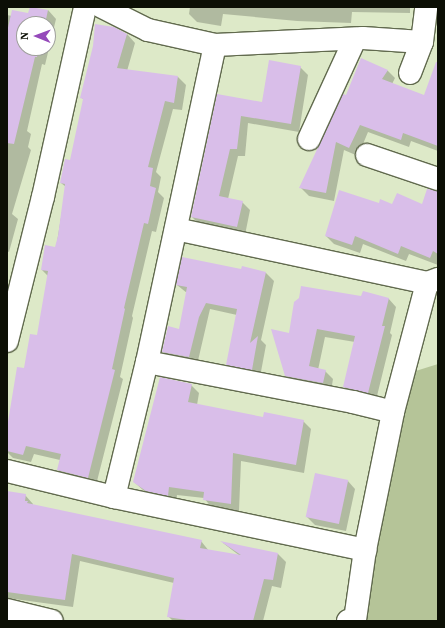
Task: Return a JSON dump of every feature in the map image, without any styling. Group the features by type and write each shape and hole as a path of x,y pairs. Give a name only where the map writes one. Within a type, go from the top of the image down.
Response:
{"street":[{"path":"7,341 15,272 43,197 85,7"},
{"path":"102,7 148,30 215,45 355,39 422,42"},
{"path":"410,73 422,42 426,7"},
{"path":"308,139 355,39"},
{"path":"114,497 147,362 215,45"},
{"path":"367,154 438,179"},
{"path":"176,229 433,281 393,412 365,550 355,620 348,621"},
{"path":"147,362 353,402 393,412"},
{"path":"7,471 114,497 365,550"},
{"path":"7,610 52,621"}],"green space":[{"path":"438,364 438,621 345,621 403,375"}],"building":[{"path":"30,7 48,10 47,16 16,16 16,56 37,56 35,57 14,144 7,143 7,32 12,10 28,13"},
{"path":"95,24 114,27 127,34 117,68 178,76 174,103 165,101 148,167 153,168 150,186 156,188 148,224 144,223 124,308 112,369 115,370 88,478 57,470 61,454 26,446 23,455 7,451 7,428 17,367 24,368 30,334 37,335 48,271 41,270 45,245 55,247 58,236 65,184 60,183 65,159 70,160 83,99 80,98 93,46"},
{"path":"361,58 388,70 382,79 424,95 436,62 438,62 438,146 403,133 401,140 360,125 349,148 336,142 326,193 299,188 343,94 346,95"},
{"path":"269,60 301,66 291,124 241,116 237,149 230,149 219,196 243,201 237,227 191,217 217,94 262,102"},
{"path":"427,189 438,191 438,254 433,251 430,258 401,246 398,254 355,236 352,245 325,236 339,190 379,203 380,199 392,204 397,193 422,204"},
{"path":"182,257 241,269 242,266 266,272 250,343 258,336 252,370 226,365 237,309 206,303 199,317 189,357 162,352 168,326 179,329 187,287 176,285"},
{"path":"301,286 361,296 363,291 389,298 382,326 385,326 368,393 343,387 355,336 317,329 309,366 326,370 323,383 285,376 271,329 289,333 294,302 299,298"},
{"path":"160,377 192,384 188,402 263,417 264,412 304,420 296,465 233,453 231,504 203,500 204,492 169,487 168,496 146,491 133,482"},
{"path":"315,473 348,480 339,524 306,517"},
{"path":"7,491 26,494 25,501 28,501 27,503 202,540 200,548 241,555 220,541 278,553 273,580 264,579 253,621 193,621 167,617 174,578 72,554 65,600 7,592"}]}
